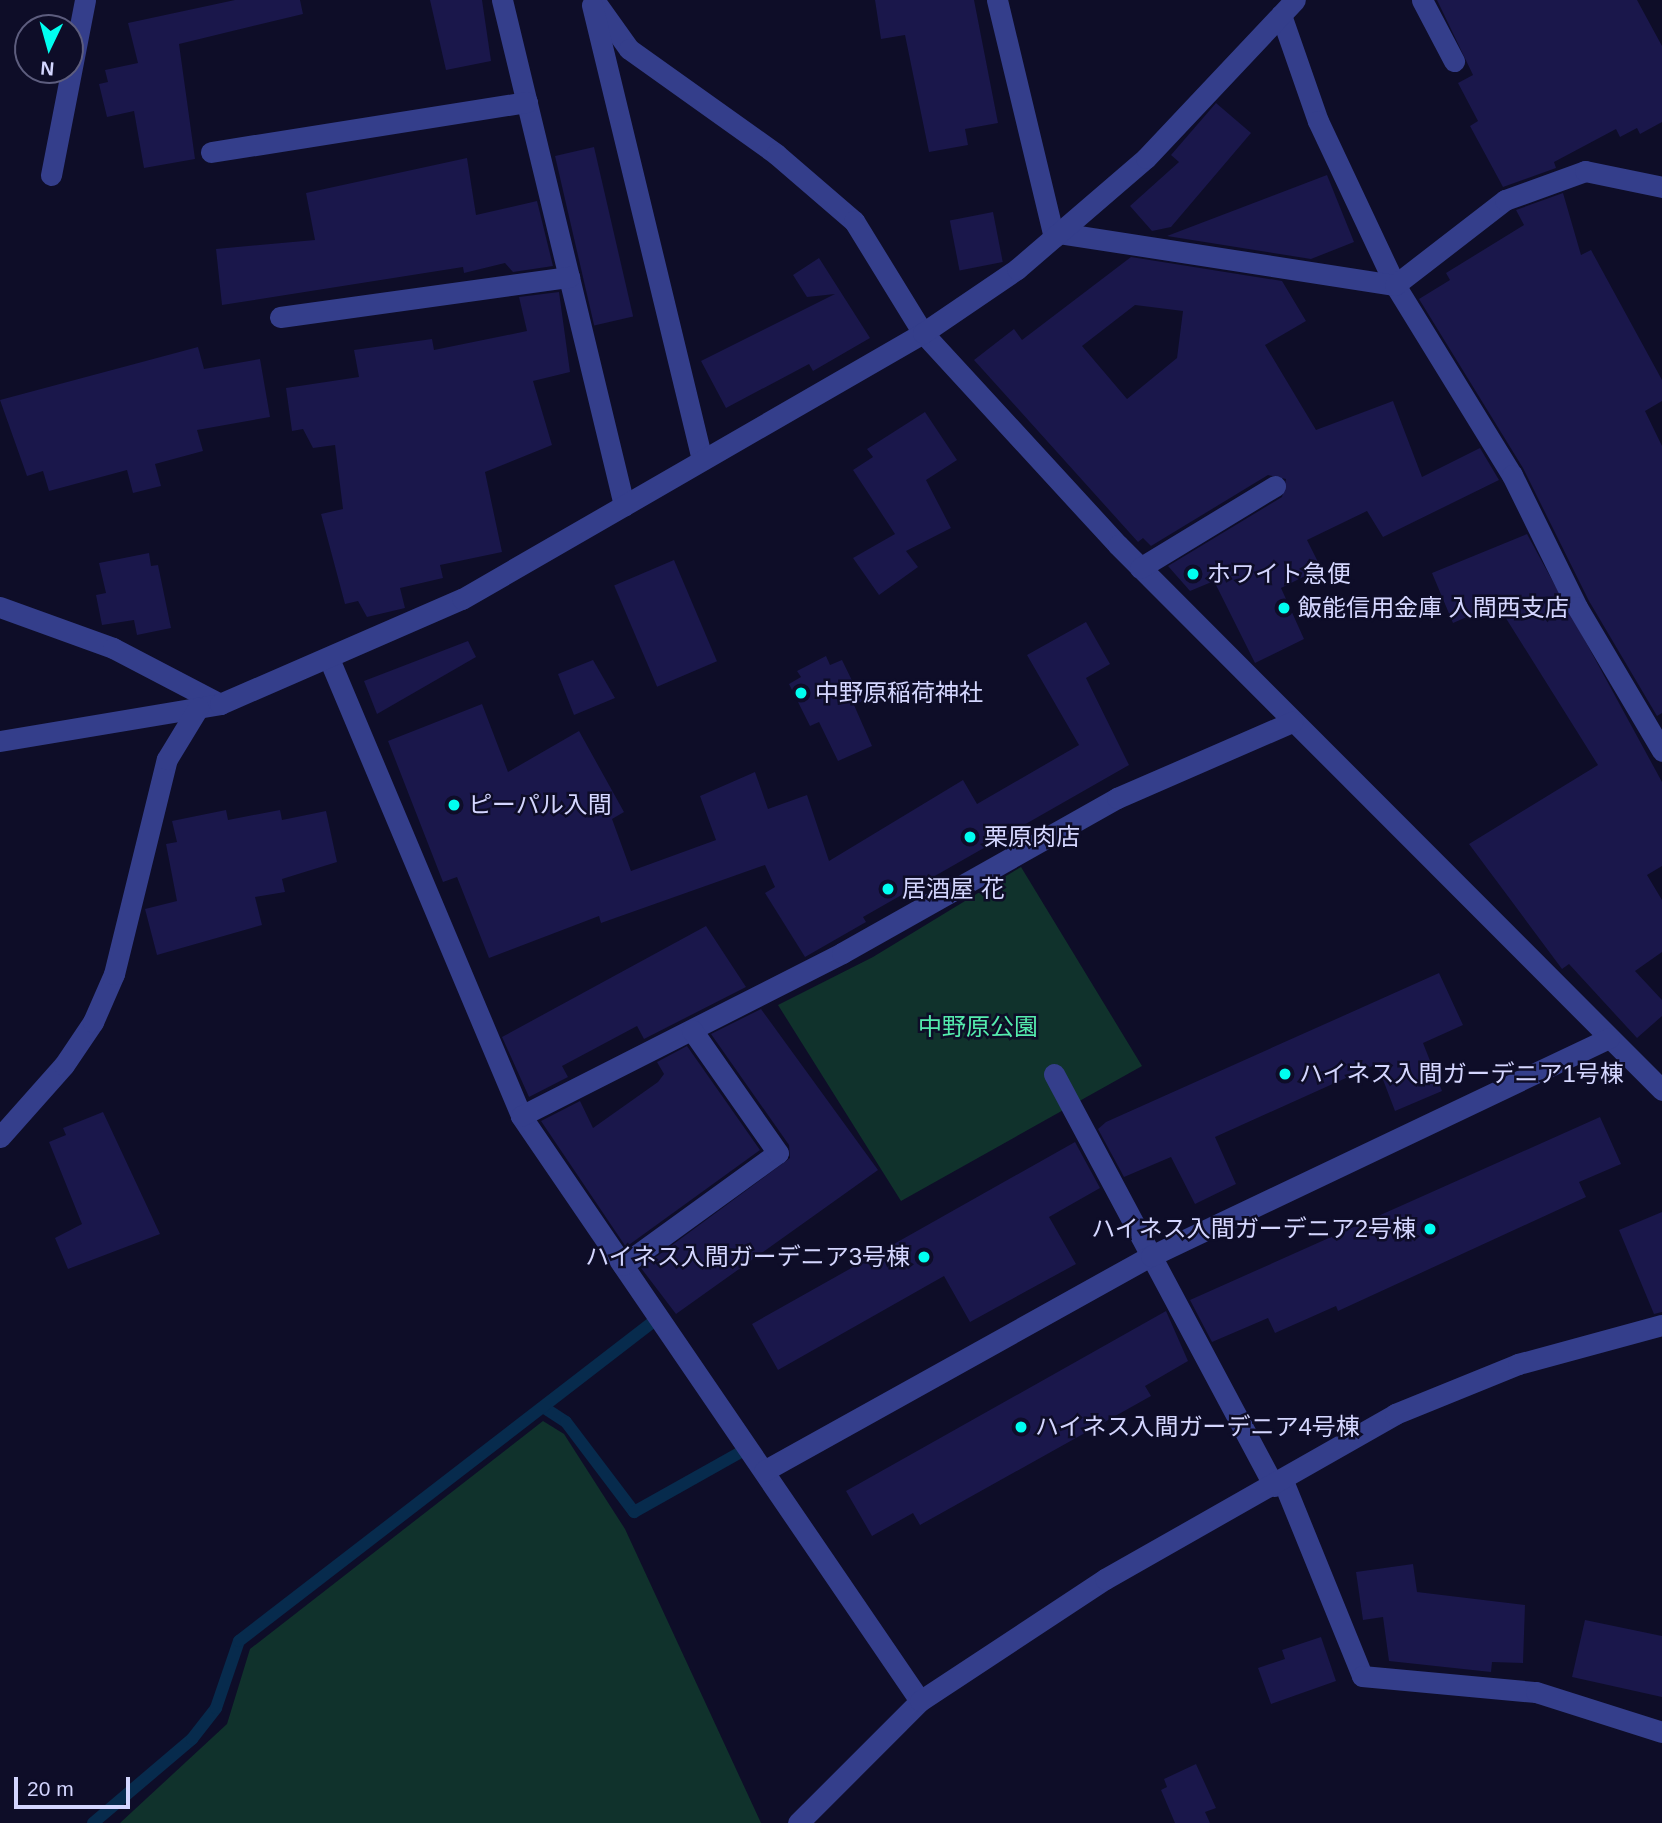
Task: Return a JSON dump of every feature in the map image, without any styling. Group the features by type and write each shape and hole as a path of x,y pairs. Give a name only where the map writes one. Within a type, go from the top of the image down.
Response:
{"street":[{"path":"51,175 85,0"},
{"path":"502,0 624,505"},
{"path":"592,0 629,49 776,154 854,221 923,333 1140,568 1662,1090"},
{"path":"592,0 702,460"},
{"path":"997,0 1057,235"},
{"path":"1422,0 1454,61"},
{"path":"0,741 220,704 330,661 462,599 923,333 1057,235 1146,158 1288,8"},
{"path":"1288,8 1318,121 1395,285 1512,475 1577,607 1653,720 1662,751"},
{"path":"211,152 527,102"},
{"path":"1057,235 1395,285 1505,200 1585,171 1662,187"},
{"path":"280,317 569,277"},
{"path":"1140,568 1275,486"},
{"path":"0,607 113,649 220,704"},
{"path":"330,661 521,1116 920,1701"},
{"path":"0,1137 64,1065 93,1022 114,974 167,760 198,708"},
{"path":"521,1116 692,1030 1117,798 1292,722"},
{"path":"623,1265 778,1153 692,1030"},
{"path":"764,1471 1152,1256 1609,1038"},
{"path":"1055,1074 1152,1256 1279,1484 1362,1676 1536,1692 1662,1732"},
{"path":"799,1823 920,1701 1105,1580 1420,1404 1518,1364 1662,1325"}],"green space":[{"name":"中野原公園","path":"1021,867 1142,1066 901,1201 778,1005 873,957"},
{"path":"543,1421 564,1434 625,1529 761,1823 120,1823 227,1724 250,1649"}],"building":[{"path":"235,0 300,0 303,14 179,44 195,159 144,168 134,111 107,117 99,84 108,82 105,70 138,63 128,23"},
{"path":"430,0 482,0 491,61 446,70"},
{"path":"875,0 974,0 998,123 965,129 968,145 929,152 905,35 881,39"},
{"path":"1437,0 1637,0 1662,46 1662,122 1640,134 1637,128 1620,137 1616,129 1554,162 1556,168 1503,187 1470,126 1478,121 1458,83 1473,75"},
{"path":"1216,103 1251,133 1171,227 1152,231 1130,206 1179,162 1171,155"},
{"path":"594,147 633,317 594,326 555,156"},
{"path":"467,158 476,215 537,201 553,266 513,272 505,263 464,273 463,267 222,305 216,249 315,240 306,193"},
{"path":"1327,175 1354,242 1311,259 1167,236"},
{"path":"1563,193 1581,255 1591,250 1662,380 1662,401 1645,411 1662,446 1662,713 1657,716 1589,601 1523,468 1419,299 1450,280 1446,273 1524,225 1516,210"},
{"path":"993,212 1003,262 960,270 950,220"},
{"path":"1131,257 1282,281 1306,321 1265,345 1316,430 1393,401 1422,477 1480,448 1499,480 1383,537 1367,511 1307,540 1321,568 1281,588 1304,639 1255,663 1214,581 1190,591 1168,566 1282,497 1286,479 1268,475 1151,546 1143,538 1138,542 974,360 1014,329 1022,340","holes":["1135,305 1183,311 1177,358 1127,399 1082,346"]},
{"path":"819,258 870,338 813,371 809,364 726,408 701,361 835,294 807,297 793,275"},
{"path":"559,292 570,372 533,381 552,445 485,472 502,552 440,565 443,578 400,588 405,608 367,617 358,601 345,604 321,514 343,509 335,445 313,448 303,429 292,431 286,388 359,377 354,350 432,339 434,350 527,331 519,297"},
{"path":"198,347 204,369 260,359 270,417 197,430 203,451 155,464 161,486 133,493 127,470 49,491 43,471 27,476 0,400"},
{"path":"925,412 957,460 926,480 951,528 906,551 918,567 879,595 853,558 895,534 853,470 873,457 867,449"},
{"path":"1527,534 1662,782 1662,866 1647,875 1662,900 1662,952 1635,971 1662,1000 1662,1016 1637,1038 1569,964 1562,969 1469,844 1598,765 1497,604 1453,623 1432,573"},
{"path":"149,553 151,566 158,565 171,628 137,635 134,620 102,625 96,595 106,593 99,563"},
{"path":"674,560 717,661 657,687 614,585"},
{"path":"1086,622 1110,664 1086,678 1129,765 863,917 866,922 805,957 765,893 775,887 765,865 601,923 599,916 489,958 457,877 443,882 388,741 482,704 508,772 579,731 624,812 612,819 631,871 716,840 700,796 755,772 768,809 807,795 829,861 963,780 977,804 1079,745 1027,655"},
{"path":"468,641 476,657 377,714 364,681"},
{"path":"826,656 830,665 842,660 862,701 854,705 872,746 838,761 819,722 810,726 789,684 801,677 797,671"},
{"path":"593,660 615,698 574,715 558,674"},
{"path":"226,810 228,820 280,810 282,820 326,811 337,862 282,879 285,892 255,897 262,925 157,955 145,909 177,901 166,844 177,842 172,821"},
{"path":"706,926 746,987 644,1039 637,1026 562,1066 568,1077 529,1097 502,1037"},
{"name":"ハイネス入間ガーデニア1号棟","path":"1439,973 1463,1025 1423,1043 1442,1091 1395,1111 1377,1064 1215,1137 1236,1184 1195,1204 1171,1157 1124,1177 1098,1129 1106,1122"},
{"path":"761,1009 878,1170 676,1314 641,1268 790,1158 789,1145 711,1034"},
{"path":"687,1046 760,1150 626,1247 541,1121 580,1101 593,1128 658,1082 664,1074 657,1062"},
{"path":"103,1112 160,1234 68,1269 55,1238 82,1224 49,1142 66,1135 63,1128"},
{"name":"ハイネス入間ガーデニア2号棟","path":"1600,1117 1621,1164 1579,1182 1586,1197 1338,1311 1336,1306 1275,1333 1268,1318 1212,1342 1190,1300"},
{"name":"ハイネス入間ガーデニア3号棟","path":"1075,1142 1100,1188 1049,1217 1076,1264 970,1322 944,1276 778,1370 752,1324"},
{"path":"1662,1212 1662,1312 1654,1314 1619,1230"},
{"name":"ハイネス入間ガーデニア4号棟","path":"1166,1311 1188,1361 1145,1386 1151,1396 920,1525 913,1513 872,1536 846,1491"},
{"path":"1413,1564 1417,1592 1525,1605 1523,1663 1492,1662 1491,1672 1389,1661 1383,1617 1363,1620 1356,1572"},
{"path":"1585,1620 1662,1636 1662,1697 1572,1677"},
{"path":"1321,1637 1336,1681 1271,1704 1258,1668 1285,1659 1282,1650"},
{"path":"1196,1764 1216,1808 1205,1812 1210,1823 1175,1823 1161,1790 1167,1787 1164,1779"}],"waterway":[{"path":"93,1823 192,1739 216,1708 239,1641 658,1318"},
{"path":"543,1407 566,1422 634,1512 748,1448"}],"place":[{"name":"ホワイト急便","path":"1193,574"},
{"name":"飯能信用金庫 入間西支店","path":"1284,608"},
{"name":"中野原稲荷神社","path":"801,693"},
{"name":"ピーパル入間","path":"454,805"},
{"name":"栗原肉店","path":"970,837"},
{"name":"居酒屋 花","path":"888,889"},
{"name":"ハイネス入間ガーデニア1号棟","path":"1285,1074"},
{"name":"ハイネス入間ガーデニア2号棟","path":"1430,1229"},
{"name":"ハイネス入間ガーデニア3号棟","path":"924,1257"},
{"name":"ハイネス入間ガーデニア4号棟","path":"1021,1427"}]}
